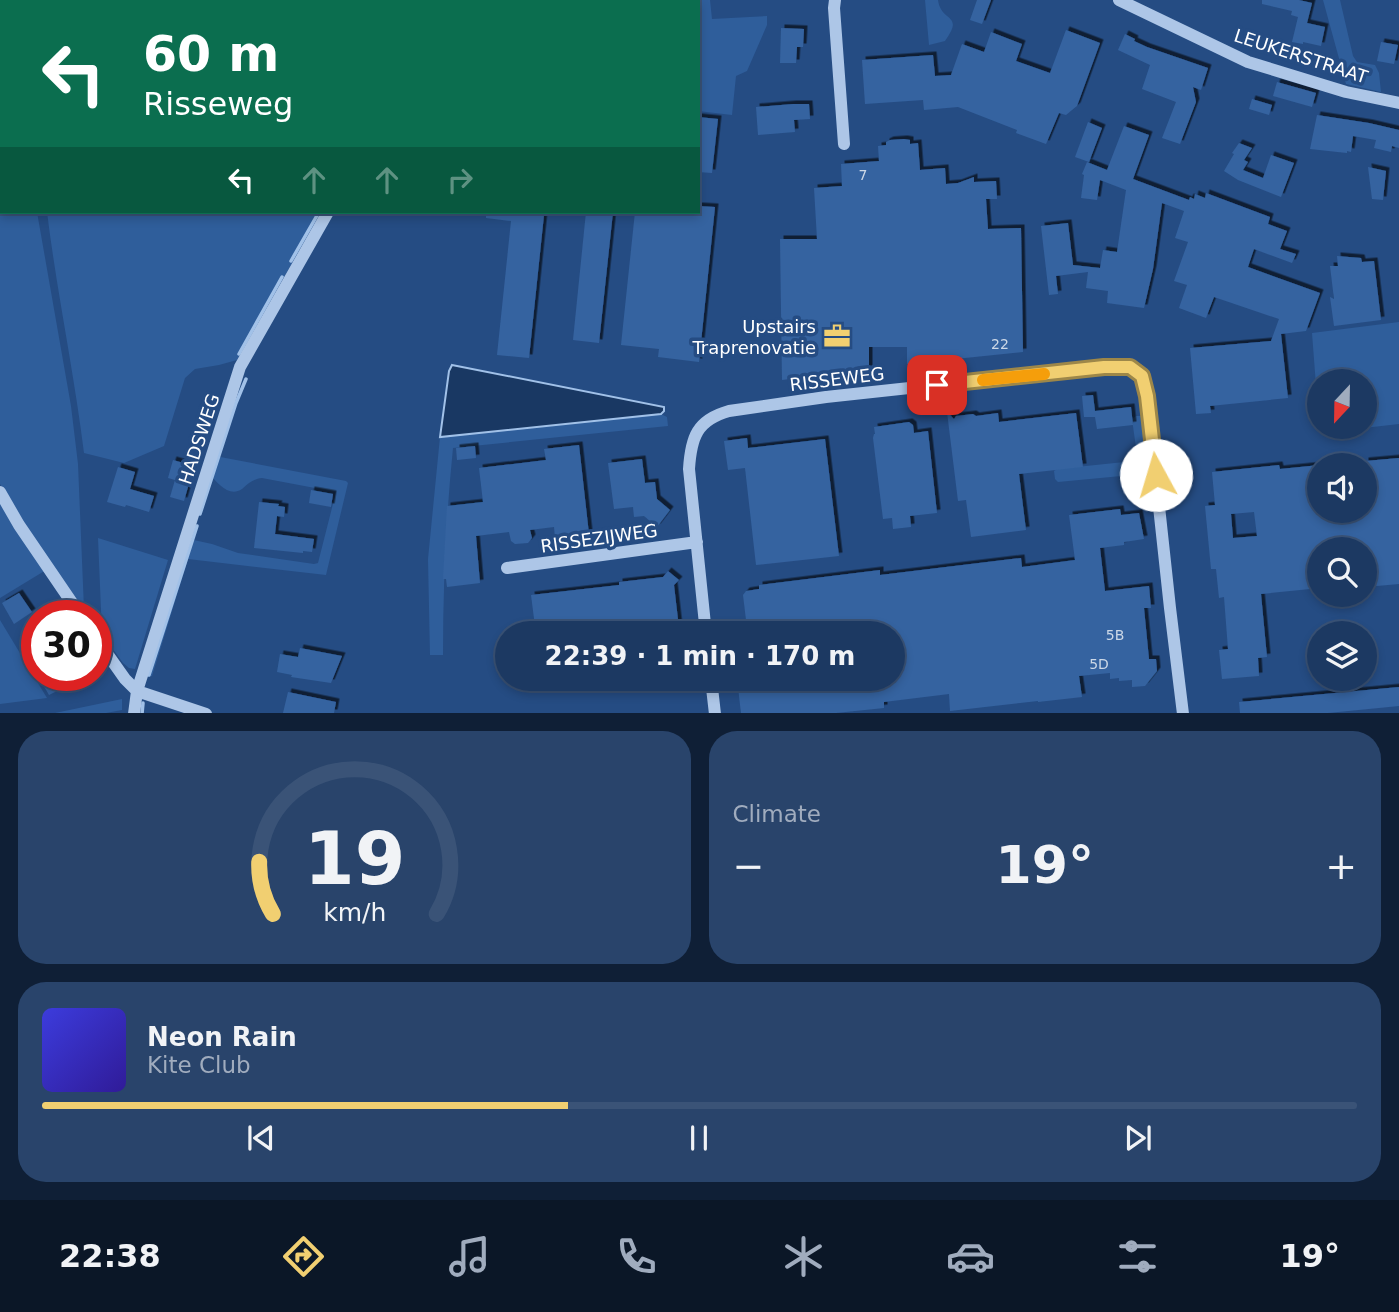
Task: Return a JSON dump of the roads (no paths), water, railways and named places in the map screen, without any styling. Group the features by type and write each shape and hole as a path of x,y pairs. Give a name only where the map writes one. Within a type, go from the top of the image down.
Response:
{"street":[{"path":"835,0 844,144"},
{"name":"LEUKERSTRAAT","path":"1119,0 1248,62 1346,92 1399,103"},
{"name":"HADSWEG","path":"134,713 137,691 240,367 327,214"},
{"name":"RISSEWEG","path":"705,621 689,469 690,450 698,429 713,415 826,397 1104,367 1130,367 1142,376 1147,396 1183,713"},
{"path":"0,492 69,600"},
{"name":"RISSEZIJWEG","path":"507,568 696,542"},
{"path":"112,661 137,691 206,713"},
{"path":"712,691 715,713"}],"waterway":[{"path":"291,261 318,214"},
{"path":"239,354 282,277"},
{"path":"200,514 246,379"},
{"path":"149,675 197,526"},
{"path":"142,713 143,703"}],"place":[{"name":"Upstairs Traprenovatie","path":"837,336"}]}
